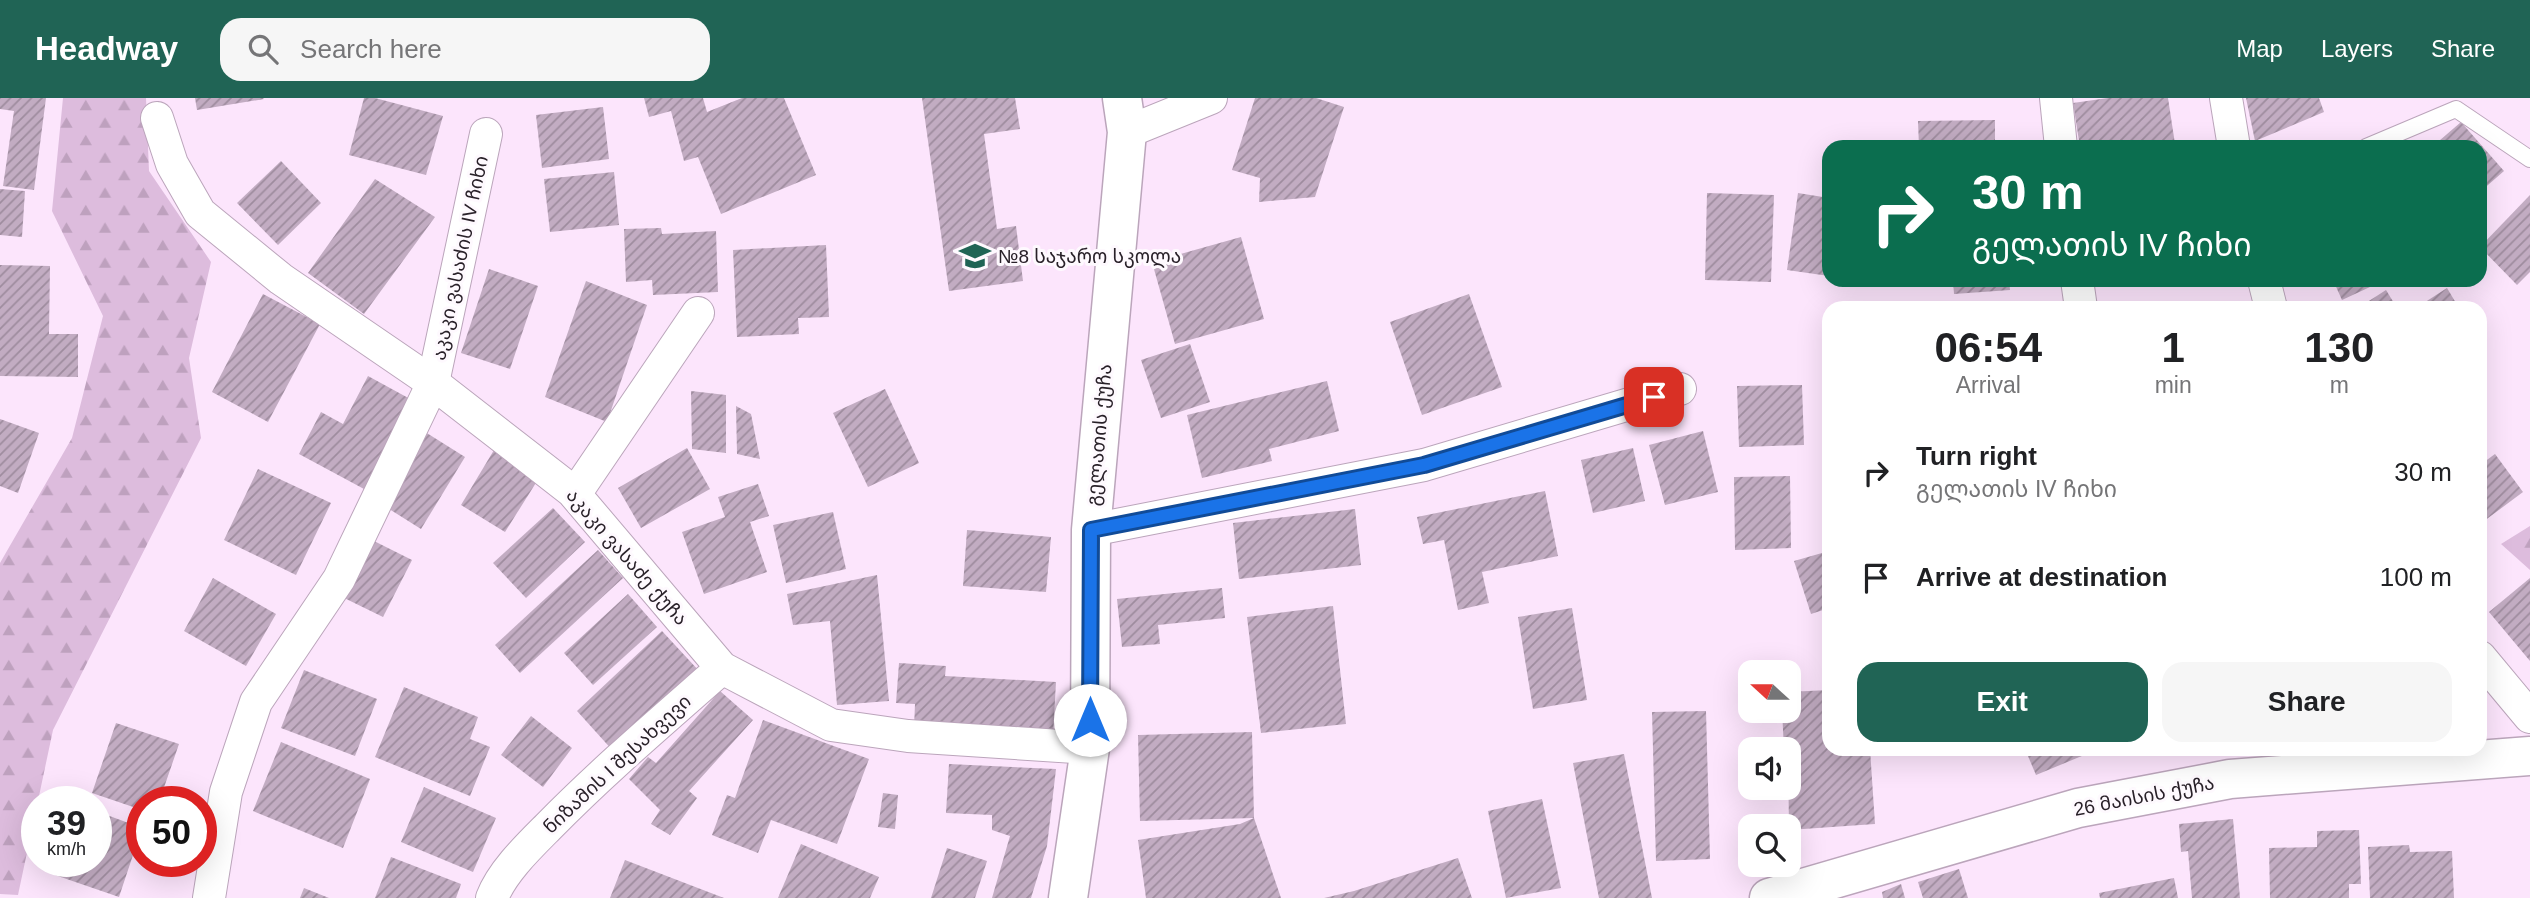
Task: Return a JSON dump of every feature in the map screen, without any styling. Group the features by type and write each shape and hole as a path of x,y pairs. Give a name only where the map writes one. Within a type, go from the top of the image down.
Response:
{"main road":[{"name":"გელათის ქუჩა","path":"1068,898 1090,748 1091,530 1124,115"},
{"name":"26 მაისის ქუჩა","path":"1769,898 2078,808 2230,779 2530,756"}],"street":[{"path":"1124,115 1211,98"},
{"path":"2056,98 2061,140"},
{"path":"2226,98 2233,140"},
{"name":"აკაკი ვასაძე ქუჩა","path":"157,118 172,164 200,213 281,279 433,383 575,494 722,668 831,725 908,736 1090,748"},
{"name":"აკაკი ვასაძის IV ჩიხი","path":"209,898 226,792 256,702 339,579 433,383 486,134"},
{"path":"575,494 698,313"},
{"path":"1091,530 1424,465 1680,389"},
{"path":"2487,665 2530,717"},
{"name":"ნიზამის I შესახვევი","path":"492,898 495,888 532,843 595,779 722,668"}],"lane":[{"path":"2383,140 2456,109 2530,159"}],"green space":[{"path":"63,98 146,98 149,171 211,262 189,358 201,438 53,730 41,786 21,786 22,877 18,895 0,894 0,563 72,438 103,316 52,211"},
{"path":"2530,526 2530,570 2501,544"}],"building":[{"path":"0,98 46,98 34,190 3,186 14,111 0,109"},
{"path":"195,98 263,98 264,99 197,110"},
{"path":"364,98 375,98 443,116 426,175 349,155"},
{"path":"644,98 703,98 707,112 742,98 784,98 816,175 721,214 698,157 684,161 671,111 649,117"},
{"path":"922,98 1015,98 1020,129 984,134 997,229 1016,226 1023,281 949,291"},
{"path":"1255,98 1316,98 1344,107 1315,197 1259,202 1260,178 1232,170"},
{"path":"2108,98 2168,98 2174,140 2079,140 2073,103"},
{"path":"2246,98 2319,98 2324,112 2255,140"},
{"path":"603,107 609,159 542,168 536,115"},
{"path":"1995,120 1995,140 1919,140 1918,121"},
{"path":"2461,122 2477,140 2440,140"},
{"path":"2487,152 2504,171 2487,186"},
{"path":"281,161 321,203 278,245 237,203"},
{"path":"614,172 619,225 550,232 544,179"},
{"path":"375,179 435,217 364,314 308,273"},
{"path":"0,189 25,191 22,237 0,235"},
{"path":"1707,193 1774,195 1771,282 1705,280"},
{"path":"1798,193 1822,197 1822,275 1787,270"},
{"path":"2530,195 2530,272 2517,285 2487,254 2487,240"},
{"path":"661,228 662,234 716,231 718,292 653,295 652,280 626,282 624,229"},
{"path":"1241,237 1264,319 1175,344 1152,262"},
{"path":"826,245 829,317 798,318 799,334 737,337 733,250"},
{"path":"0,265 50,266 49,334 78,334 78,377 0,376"},
{"path":"489,269 538,286 510,369 461,353"},
{"path":"586,281 647,305 607,422 545,397"},
{"path":"1954,287 2010,287 2010,290 1954,294"},
{"path":"2336,287 2370,287 2342,300"},
{"path":"2447,288 2455,301 2427,301"},
{"path":"2386,290 2393,301 2369,301"},
{"path":"263,294 320,324 268,422 212,392"},
{"path":"1469,294 1502,387 1422,415 1390,322"},
{"path":"1190,344 1210,402 1161,418 1141,360"},
{"path":"368,376 412,400 364,489 299,454 321,412 343,424"},
{"path":"1327,381 1339,431 1269,449 1272,461 1202,478 1187,415"},
{"path":"1802,385 1804,445 1739,447 1737,386"},
{"path":"885,389 919,463 868,487 833,413"},
{"path":"691,391 726,395 726,453 692,449"},
{"path":"736,406 751,414 760,459 737,454"},
{"path":"0,419 39,433 18,493 0,486"},
{"path":"422,430 465,457 421,529 378,502"},
{"path":"1703,431 1718,492 1665,505 1649,445"},
{"path":"687,448 710,489 641,528 618,488"},
{"path":"1633,448 1645,501 1593,513 1581,460"},
{"path":"494,450 539,478 505,532 461,505"},
{"path":"2495,454 2523,492 2487,519 2487,460"},
{"path":"258,469 331,503 296,575 224,540"},
{"path":"1790,476 1791,548 1735,550 1734,477"},
{"path":"758,484 769,516 750,522 767,572 704,594 682,532 725,517 718,497"},
{"path":"1545,491 1558,556 1482,572 1489,603 1458,610 1444,540 1423,544 1417,517"},
{"path":"553,508 585,542 526,598 493,563"},
{"path":"1355,509 1361,565 1239,579 1233,523"},
{"path":"833,512 846,569 786,583 773,525"},
{"path":"967,530 1051,537 1046,592 963,586"},
{"path":"362,535 412,560 383,617 334,593"},
{"path":"598,550 623,578 520,673 495,645"},
{"path":"1822,553 1822,610 1811,614 1794,561"},
{"path":"877,575 889,701 837,705 830,621 793,625 787,594"},
{"path":"213,578 276,614 246,666 184,631"},
{"path":"2530,578 2530,661 2489,612"},
{"path":"1222,588 1225,618 1158,625 1160,644 1122,647 1117,599"},
{"path":"628,594 657,627 593,685 564,653"},
{"path":"1333,606 1346,724 1261,733 1247,617"},
{"path":"1572,608 1587,700 1533,709 1518,617"},
{"path":"662,631 700,672 614,752 577,711"},
{"path":"899,663 946,666 945,676 1056,682 1053,735 914,728 915,704 896,703"},
{"path":"304,670 377,699 355,756 281,728"},
{"path":"404,687 478,717 470,739 490,747 470,796 375,757"},
{"path":"1822,690 1822,756 1870,756 1875,824 1801,829 1801,814 1789,814 1789,800 1801,800 1801,737 1783,737 1783,723 1801,723 1801,691"},
{"path":"720,691 753,720 689,791 697,798 670,835 651,824 660,810 629,779 648,757 656,763"},
{"path":"1706,711 1710,859 1656,861 1652,712"},
{"path":"531,716 572,748 543,787 501,755"},
{"path":"763,720 869,759 837,844 771,820 758,853 712,835 727,795 735,798"},
{"path":"116,723 179,744 165,786 126,786 126,805 112,800 112,786 94,786"},
{"path":"1252,732 1254,818 1140,821 1138,735"},
{"path":"281,742 370,779 343,848 253,811"},
{"path":"1624,754 1652,898 1599,898 1573,763"},
{"path":"2028,756 2082,756 2036,775"},
{"path":"949,764 1056,769 1047,846 1031,898 992,898 1010,836 992,830 992,815 946,813"},
{"path":"424,787 496,818 473,872 401,842"},
{"path":"883,793 898,795 895,829 878,827"},
{"path":"1542,799 1561,888 1506,898 1488,811"},
{"path":"112,817 126,822 126,876 119,897 61,877 112,877"},
{"path":"1254,818 1281,898 1146,898 1138,840 1240,824"},
{"path":"2233,819 2240,898 2192,898 2188,851 2181,852 2179,824"},
{"path":"2359,830 2361,884 2349,884 2349,898 2270,898 2269,848 2317,847 2317,831"},
{"path":"801,844 879,877 870,898 778,898"},
{"path":"2409,845 2410,852 2452,851 2454,898 2370,898 2368,847"},
{"path":"947,848 987,861 975,898 931,898"},
{"path":"391,857 461,884 456,898 375,898"},
{"path":"1458,858 1472,898 1324,898 1354,891"},
{"path":"625,860 724,898 610,898"},
{"path":"1959,869 1968,898 1923,898 1918,882"},
{"path":"2174,878 2178,898 2100,898 2099,893"},
{"path":"1901,884 1905,898 1883,898 1882,892"},
{"path":"304,888 329,898 300,898"}],"place":[{"name":"№8 საჯარო სკოლა","path":"975,256"}],"route":[{"path":"1090,720 1091,530 1424,465 1654,397"}]}
